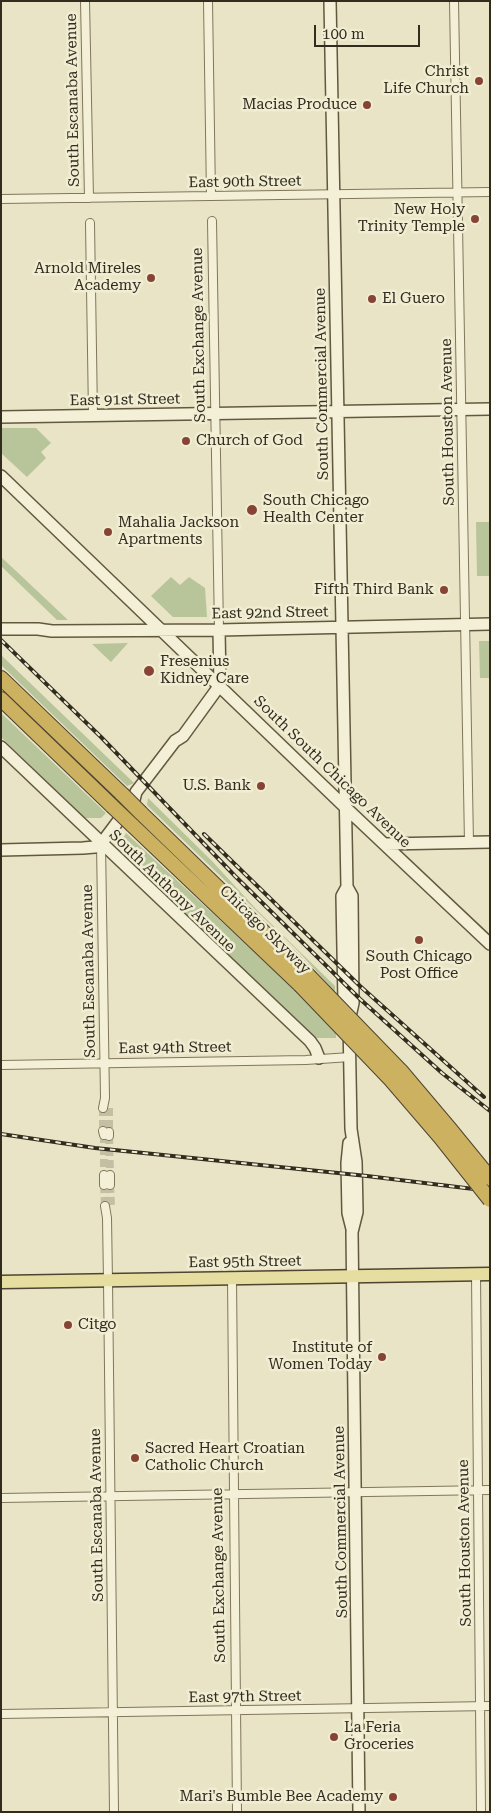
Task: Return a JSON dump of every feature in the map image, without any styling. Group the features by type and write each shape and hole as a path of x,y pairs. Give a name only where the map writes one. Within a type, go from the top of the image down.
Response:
{"highway":[{"name":"Chicago Skyway","path":"1,678 122,794 138,806 304,980 446,1144 490,1200"},
{"name":"Chicago Skyway","path":"1,699 132,825 304,980 401,1071 490,1178"}],"main road":[{"name":"South Commercial Avenue","path":"330,1 347,887 352,896 353,1004 349,1020 351,1129 347,1163 348,1213 352,1232 353,1276 359,1812"},
{"name":"East 91st Street","path":"1,417 337,410 490,409"},
{"name":"South South Chicago Avenue","path":"1,476 490,944"},
{"name":"East 92nd Street","path":"1,629 52,631 219,630 490,624"},
{"name":"South Exchange Avenue","path":"219,630 220,685"},
{"name":"East 92nd Street","path":"1,636 38,635 52,631"},
{"path":"1,850 83,848 101,844 138,806 136,792 175,741 183,736 220,685"},
{"name":"South Anthony Avenue","path":"1,747 310,1041 319,1058"},
{"path":"385,844 490,842"},
{"name":"East 95th Street","path":"1,1282 490,1274"}],"street":[{"name":"South Escanaba Avenue","path":"85,1 89,198"},
{"path":"208,1 211,196"},
{"name":"South Houston Avenue","path":"454,1 469,843"},
{"name":"East 90th Street","path":"1,199 490,192"},
{"name":"South Exchange Avenue","path":"212,221 219,630"},
{"path":"90,223 93,415"},
{"name":"South Escanaba Avenue","path":"101,844 106,1108"},
{"name":"East 94th Street","path":"1,1065 306,1060 350,1057"},
{"path":"107,1175 107,1185"},
{"name":"South Escanaba Avenue","path":"108,1206 114,1812"},
{"name":"South Houston Avenue","path":"476,1274 481,1812"},
{"name":"South Exchange Avenue","path":"232,1278 237,1812"},
{"path":"1,1498 490,1490"},
{"name":"East 97th Street","path":"1,1714 490,1706"}],"green space":[{"path":"1,428 36,428 51,443 41,452 46,458 27,477 1,453"},
{"path":"476,522 490,522 490,576 477,576"},
{"path":"1,557 68,620 57,620 1,566"},
{"path":"171,577 180,585 189,577 205,588 207,617 173,617 151,596"},
{"path":"479,641 490,641 490,678 480,678"},
{"path":"128,643 111,662 92,644"},
{"path":"1,655 134,783 127,786 1,665"},
{"path":"1,713 106,813 101,818 85,818 1,737"},
{"path":"148,798 212,861 257,910 335,986 335,992 299,952 147,805"},
{"path":"126,833 295,990 336,1031 336,1038 316,1038 312,1035 122,854 123,839"}],"tunnel":[{"path":"103,1108 103,1131"},
{"path":"109,1108 109,1132"},
{"path":"104,1135 104,1175"},
{"path":"109,1136 110,1175"},
{"path":"104,1185 105,1206"},
{"path":"110,1185 111,1206"}],"railway":[{"path":"1,640 101,737 235,876 360,999 442,1073 490,1111"},
{"path":"204,834 360,986 484,1097"},
{"path":"1,1134 95,1148 367,1176 490,1191"}],"place":[{"name":"Christ Life Church","path":"479,81"},
{"name":"Macias Produce","path":"367,105"},
{"name":"New Holy Trinity Temple","path":"475,219"},
{"name":"Arnold Mireles Academy","path":"151,278"},
{"name":"El Guero","path":"372,299"},
{"name":"Church of God","path":"186,441"},
{"name":"South Chicago Health Center","path":"252,510"},
{"name":"Mahalia Jackson Apartments","path":"108,532"},
{"name":"Fifth Third Bank","path":"444,590"},
{"name":"Fresenius Kidney Care","path":"149,671"},
{"name":"U.S. Bank","path":"261,786"},
{"name":"South Chicago Post Office","path":"419,940"},
{"name":"Citgo","path":"68,1325"},
{"name":"Institute of Women Today","path":"382,1357"},
{"name":"Sacred Heart Croatian Catholic Church","path":"135,1458"},
{"name":"La Feria Groceries","path":"334,1737"},
{"name":"Mari's Bumble Bee Academy","path":"393,1797"}]}
